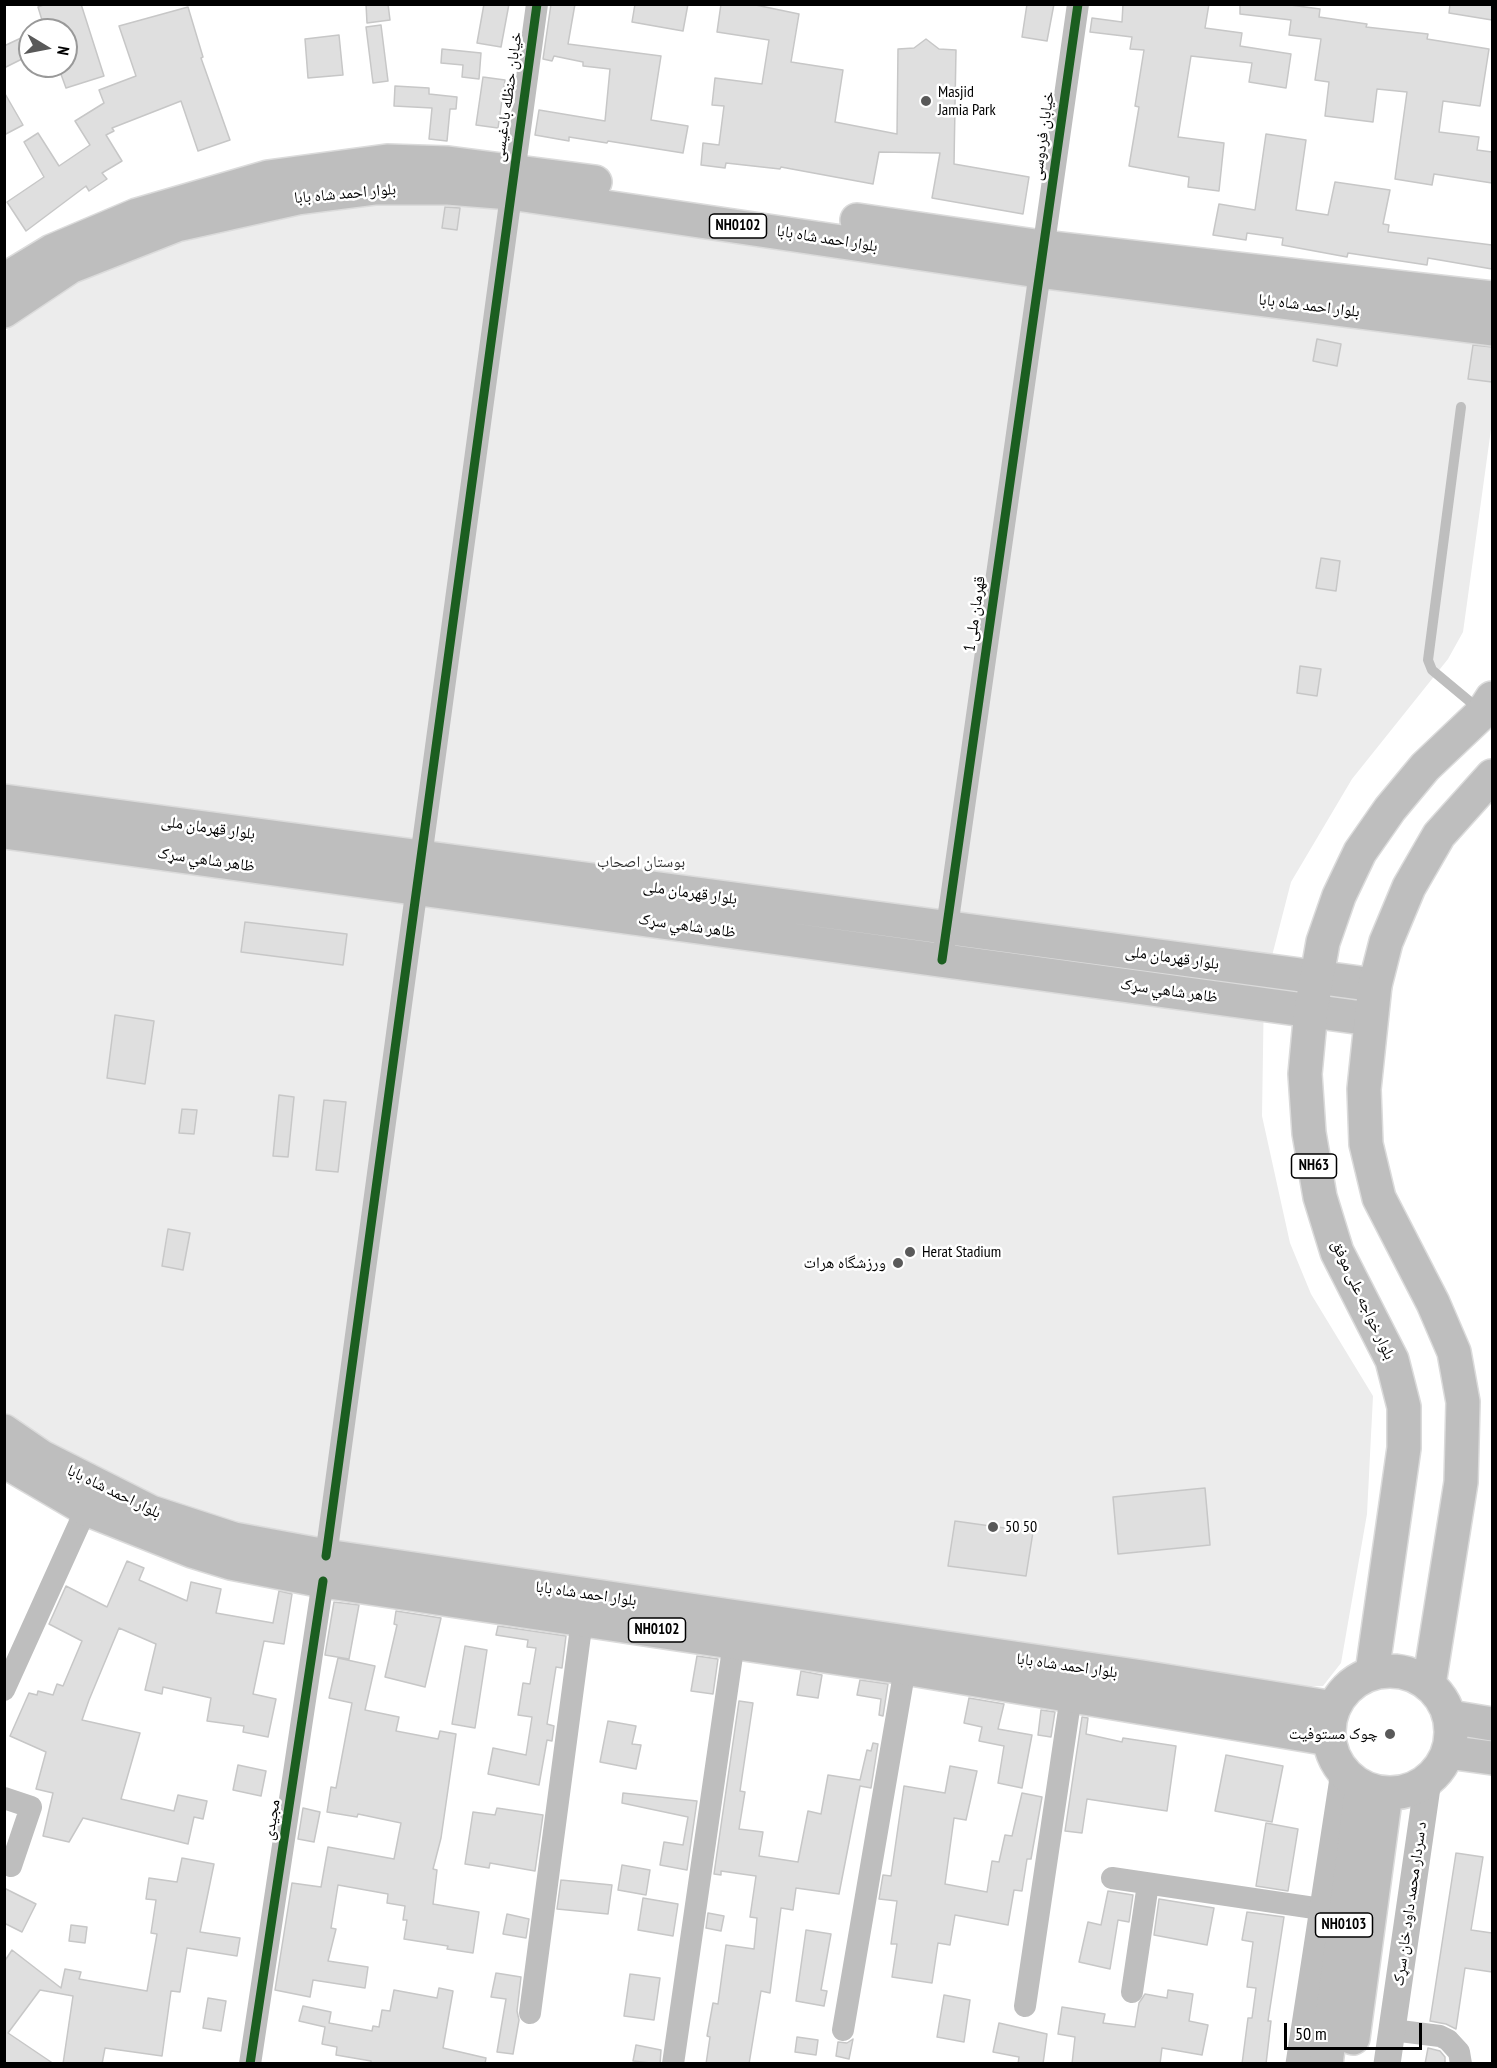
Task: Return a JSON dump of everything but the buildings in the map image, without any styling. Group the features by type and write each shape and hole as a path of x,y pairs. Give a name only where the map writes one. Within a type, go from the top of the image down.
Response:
{"main road":[{"name":"بلوار احمد شاه بابا","path":"4,280 52,251 137,215 268,177 387,161 448,163 512,182 1040,259 1492,329"},
{"name":"بلوار احمد شاه بابا","path":"4,311 70,267 177,225 282,200 376,188 448,188 512,182"},
{"name":"بلوار احمد شاه بابا","path":"1040,259 1492,298"},
{"name":"بلوار خواجه علی موفق","path":"1372,1673 1404,1448 1404,1407 1392,1360 1337,1252 1320,1197 1309,1133 1305,1074 1311,1011 1323,942 1339,896 1360,852 1390,808 1425,767 1488,705"},
{"path":"1429,1684 1461,1482 1463,1402 1454,1352 1433,1303 1379,1198 1366,1144 1364,1089 1375,985 1386,942 1408,887 1438,835 1492,776"},
{"name":"بلوار قهرمان ملی","path":"4,801 1375,985"},
{"name":"ظاهر شاهي سړک","path":"4,832 1370,1019"},
{"name":"بلوار احمد شاه بابا","path":"4,1431 42,1457 151,1512 324,1569 582,1620 905,1668 1071,1696 1331,1724"},
{"name":"بلوار احمد شاه بابا","path":"4,1461 86,1509 192,1551 231,1563 324,1569 1142,1677 1331,1724"},
{"path":"1392,1670 1411,1674 1429,1684 1442,1698 1450,1717 1452,1735 1448,1752 1440,1768 1428,1780 1411,1789 1364,1784 1334,1756 1331,1724 1343,1693 1356,1681 1372,1673 1392,1670"},
{"path":"1450,1717 1492,1724"},
{"path":"1448,1752 1492,1758"},
{"name":"NH0103","path":"1326,2064 1364,1784"},
{"name":"NH0103","path":"1349,2064 1364,1784"}],"street":[{"name":"خیابان حنظله بادغیسی","path":"416,889 537,4"},
{"name":"خیابان فردوسی","path":"1040,259 1078,4"},
{"name":"قهرمان ملی 1","path":"942,960 1040,259"},
{"name":"مجیدی","path":"250,2064 324,1569 416,889"},
{"path":"4,1690 86,1509"},
{"path":"530,2013 582,1620"},
{"path":"674,2064 734,1642"},
{"path":"843,2030 905,1668"},
{"path":"1025,2006 1071,1696"},
{"name":"د سردار محمد داود خان سړک","path":"1388,2064 1428,1780"},
{"path":"1299,2064 1321,1909 1364,1784"},
{"path":"4,1798 31,1807 11,1866"},
{"path":"1112,1878 1321,1909"},
{"path":"1132,1992 1148,1884"},
{"path":"1392,2030 1448,2040 1459,2052 1461,2064"}],"lane":[{"path":"1461,407 1428,660 1432,670 1488,705"}],"green space":[{"name":"بوستان اصحاب","path":"395,195 497,199 1492,339 1492,422 1463,632 1448,659 1352,779 1291,882 1264,987 1262,1116 1290,1243 1311,1294 1373,1396 1367,1514 1341,1663 1323,1686 1292,1687 228,1531 5,1423 5,331 80,278 182,239 296,209"}],"cycle path":[{"path":"326,1556 537,4"},
{"path":"942,960 1078,4"},
{"path":"250,2064 323,1581"}],"place":[{"name":"Masjid Jamia Park","path":"926,101"},
{"name":"Herat Stadium","path":"910,1252"},
{"name":"ورزشگاه هرات","path":"898,1263"},
{"name":"50 50","path":"993,1527"},
{"name":"چوک مستوفیت","path":"1390,1734"}]}
